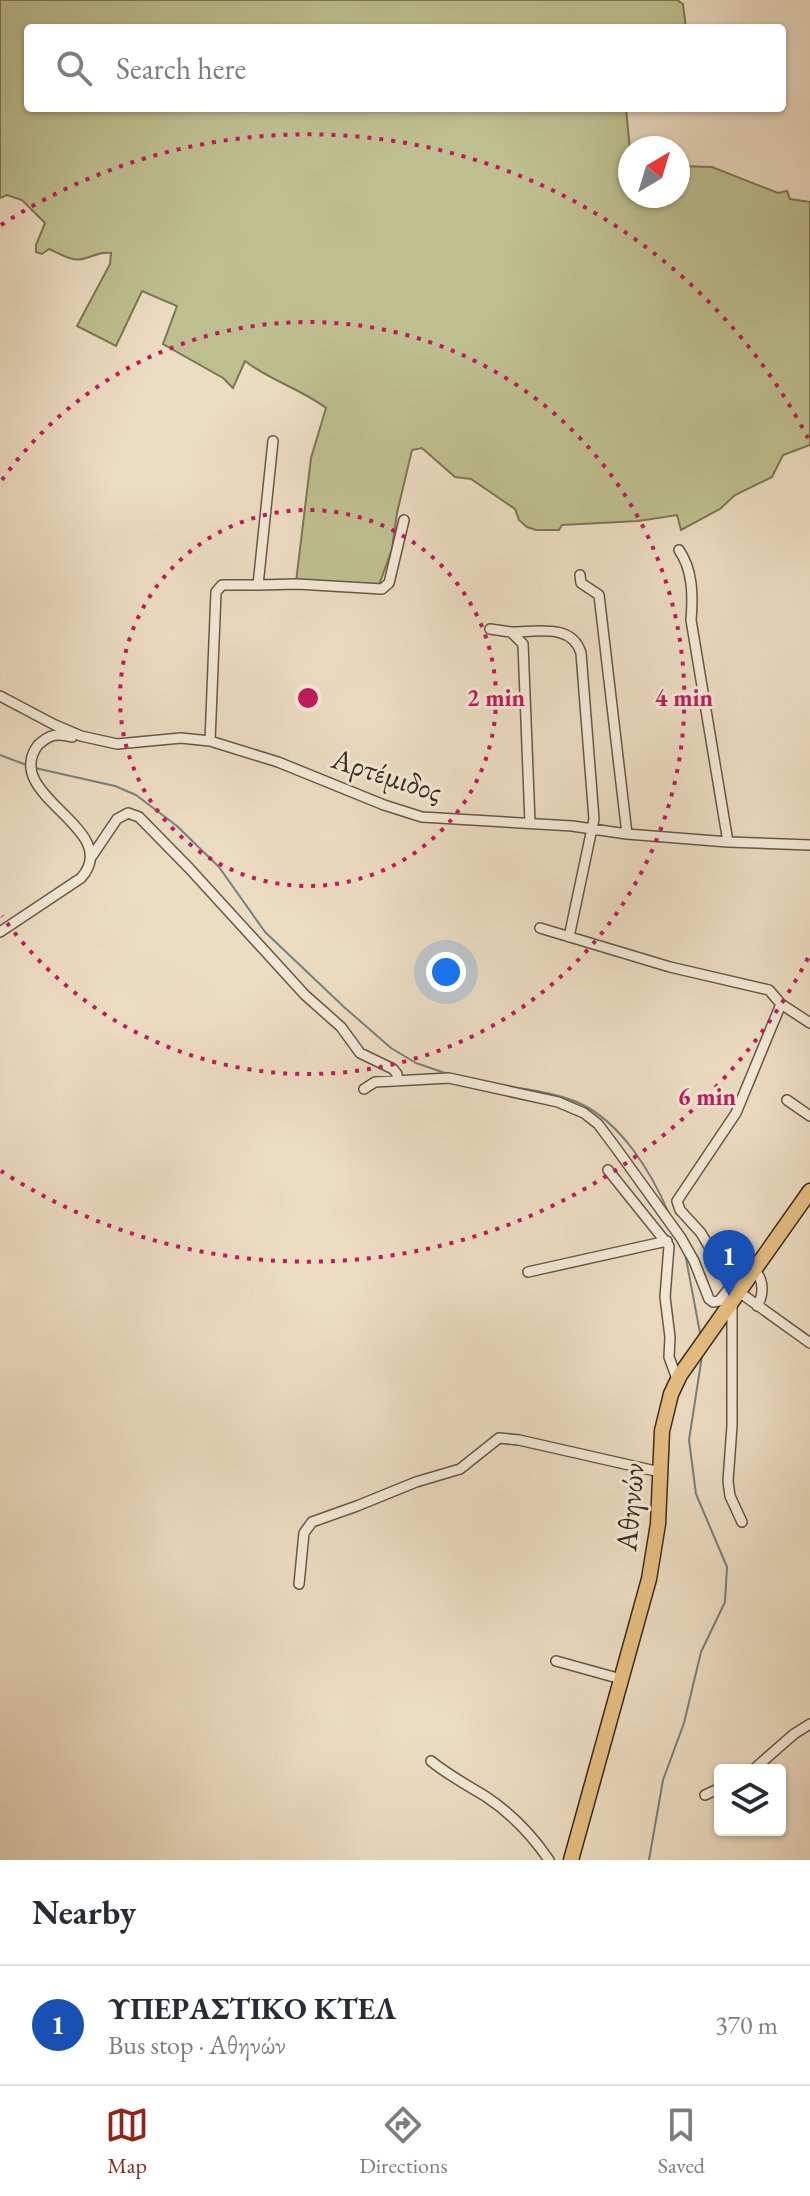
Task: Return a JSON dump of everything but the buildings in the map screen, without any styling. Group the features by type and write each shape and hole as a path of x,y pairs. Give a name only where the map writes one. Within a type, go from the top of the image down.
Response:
{"main road":[{"name":"Αθηνών","path":"571,1860 656,1547 662,1431 669,1398 678,1377 810,1191"}],"street":[{"path":"258,585 273,441"},
{"path":"210,741 217,588 222,585 297,584 382,589 389,583 404,520"},
{"path":"679,550 685,559 691,584 691,620 728,842"},
{"path":"580,575 581,583 599,595 627,834"},
{"path":"490,629 563,633 578,644 594,805 593,828 569,937"},
{"path":"511,632 523,644 524,654 530,823"},
{"name":"Αρτέμιδος","path":"0,696 55,725 107,743 181,738 210,741 278,762 422,817 593,828 627,834 728,842 810,845"},
{"path":"90,859 82,838 50,808 26,777 25,768 34,749 53,734 107,743"},
{"path":"0,932 81,878 105,834 123,814 139,817 305,995 341,1027 360,1053 393,1069 397,1081"},
{"path":"540,928 670,967 769,990 781,1004 810,1023"},
{"path":"742,1522 730,1496 728,1481 735,1294 701,1233 680,1210 677,1201 736,1113 781,1004"},
{"path":"364,1089 375,1082 449,1078 558,1102 584,1113 598,1124 681,1238 709,1299 719,1301 735,1294"},
{"path":"787,1100 810,1116"},
{"path":"608,1170 667,1241 670,1251 665,1297 670,1337 669,1360 678,1377"},
{"path":"528,1272 667,1241"},
{"path":"755,1271 761,1281 761,1298 757,1306"},
{"path":"735,1294 810,1343"},
{"path":"299,1584 304,1533 309,1524 416,1482 460,1469 499,1438 660,1472"},
{"path":"556,1661 621,1679"},
{"path":"760,1764 810,1724"},
{"path":"431,1761 448,1775 500,1806 536,1840 549,1860"},
{"path":"705,1795 714,1791"}],"green space":[{"path":"0,0 677,0 683,4 686,24 24,24 24,112 626,112 629,136 618,136 618,208 690,208 690,166 712,167 778,193 787,191 790,199 810,202 810,445 783,455 772,477 735,495 720,509 681,530 677,515 638,521 562,525 559,530 536,530 519,520 515,509 471,479 455,477 422,448 412,450 392,549 378,588 296,582 311,458 326,408 245,361 233,388 223,378 163,344 177,306 142,291 116,346 77,326 110,264 111,253 76,259 49,249 42,254 36,252 45,223 22,200 7,195 0,198"}],"waterway":[{"path":"0,755 29,766"},
{"path":"35,768 115,786 136,795 177,826 219,867 265,932 344,1007 391,1048 416,1063 448,1074"},
{"path":"505,1086 571,1100 594,1112 633,1150 654,1182 669,1214"},
{"path":"685,1253 700,1333"},
{"path":"649,1860 663,1780 684,1723 701,1652 725,1602 727,1567 696,1494 689,1440 702,1356"}],"place":[{"name":"ΥΠΕΡΑΣΤΙΚΟ ΚΤΕΛ","path":"729,1296"}]}
